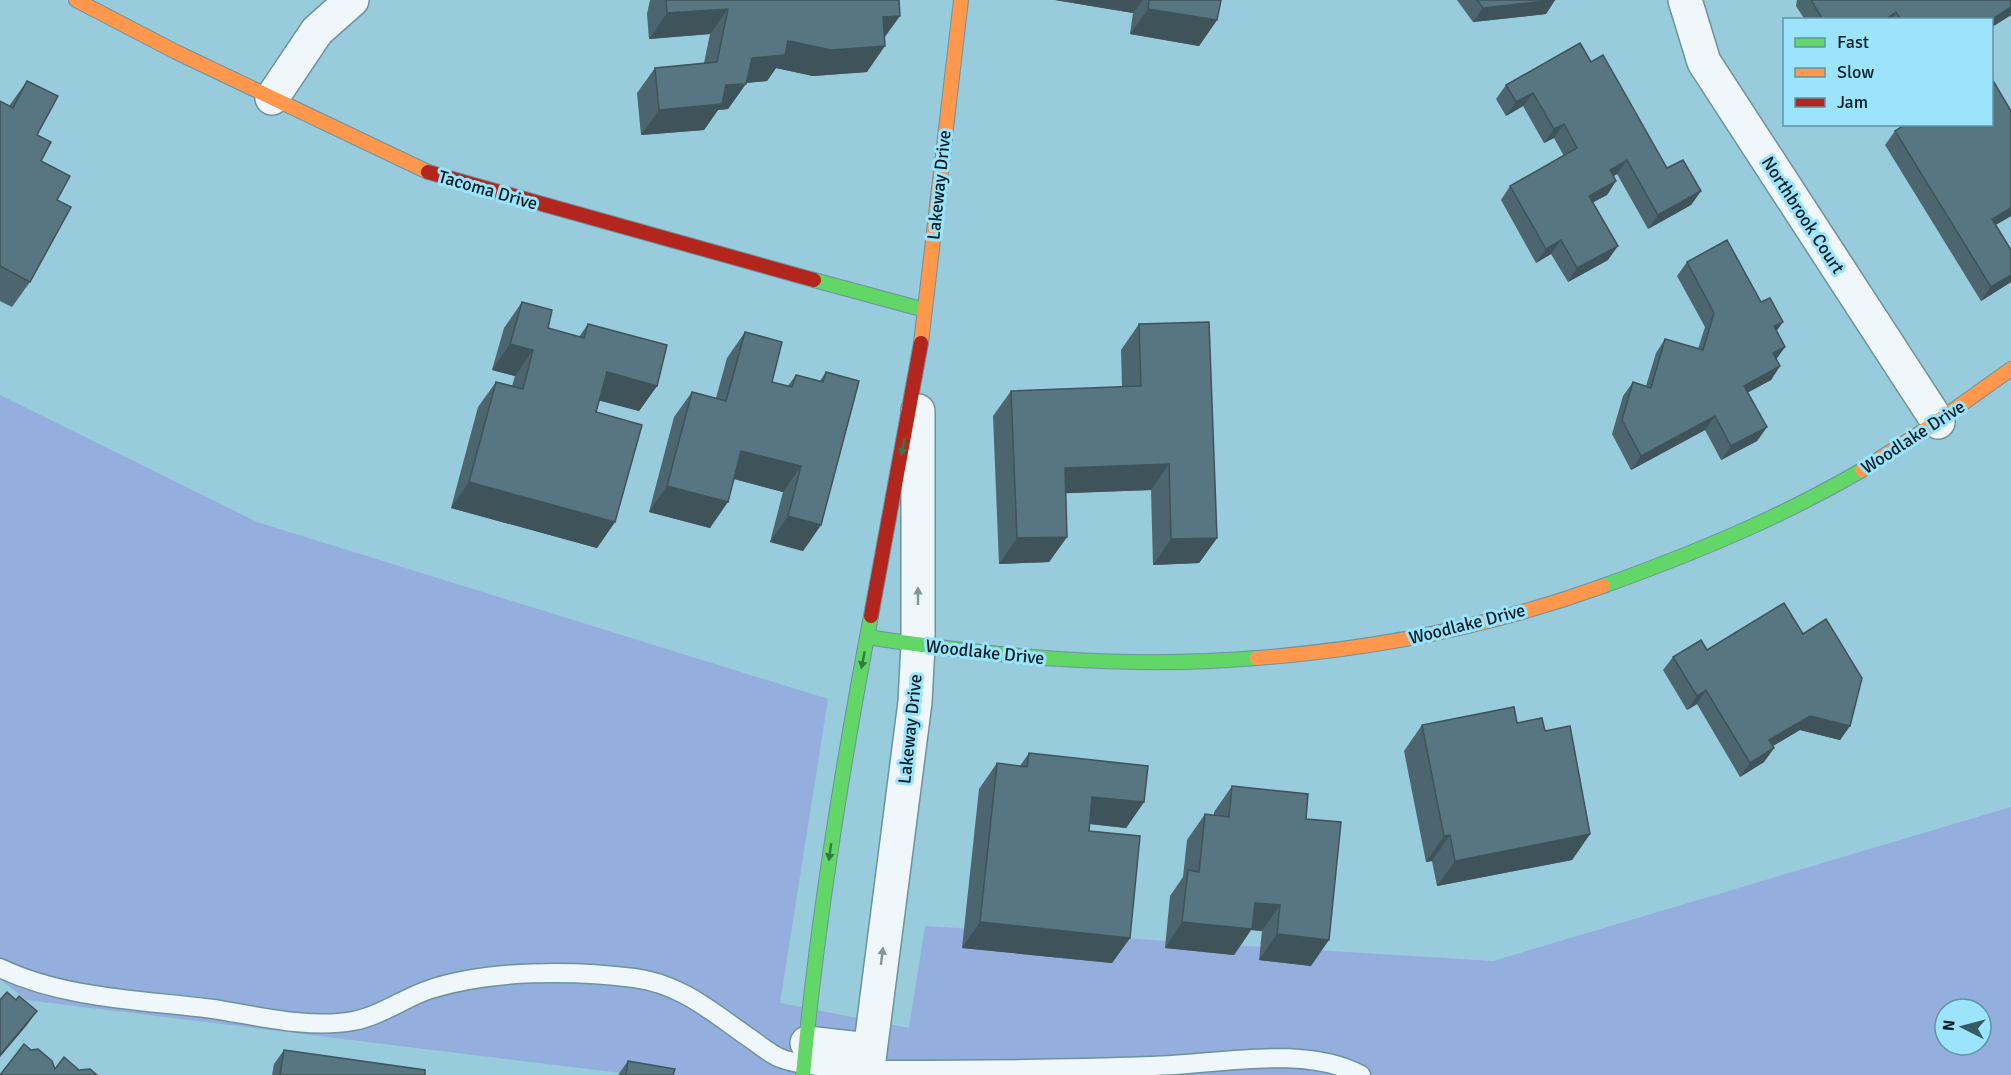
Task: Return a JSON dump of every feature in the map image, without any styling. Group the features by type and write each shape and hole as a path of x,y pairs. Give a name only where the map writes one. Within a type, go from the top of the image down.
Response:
{"street":[{"name":"Tacoma Drive","path":"76,0 272,98 436,176 925,310"},
{"path":"272,98 317,31 352,0"},
{"name":"Lakeway Drive","path":"804,1060 842,766 918,369 961,0"},
{"name":"Northbrook Court","path":"1685,0 1704,62 1938,422"},
{"name":"Lakeway Drive","path":"868,1065 915,702 918,645 918,369"},
{"name":"Woodlake Drive","path":"867,637 985,654 1109,663 1220,662 1310,654 1393,642 1506,616 1636,574 1740,532 1843,480 1938,422 2011,369"},
{"path":"804,1060 868,1065"}],"lane":[{"path":"0,968 27,979 70,990 287,1020 330,1022 362,1019 426,990 463,982 539,975 635,978 678,990 702,1002 780,1058 804,1060"},
{"path":"868,1065 1146,1067 1298,1060 1329,1063 1361,1075"}],"shaded area":[{"path":"0,395 257,522 828,699 780,1003 909,1028 925,926 1493,961 2011,807 2011,1075 637,1075 26,1000 0,979"}],"building":[{"path":"666,0 899,0 900,16 883,17 885,46 831,50 788,41 785,55 752,58 746,84 726,85 722,104 659,110 655,68 717,62 728,9 667,13"},
{"path":"1149,0 1221,0 1217,20 1148,9"},
{"path":"1477,0 1555,0 1483,8"},
{"path":"1811,0 2011,0 2011,7 1993,19 1900,18 1896,12 1888,18 1822,18"},
{"path":"1580,43 1591,62 1603,55 1667,168 1683,160 1701,191 1658,215 1627,160 1610,170 1616,181 1589,196 1618,246 1577,268 1561,240 1546,249 1510,186 1577,148 1564,124 1554,129 1533,93 1516,102 1506,85"},
{"path":"27,81 58,96 37,135 51,142 41,161 70,176 57,200 71,207 30,282 0,266 0,101 13,108"},
{"path":"1993,81 2011,111 2011,208 1992,219 2011,250 2011,275 1991,287 1895,131 1903,126 1993,126"},
{"path":"1727,240 1761,302 1770,298 1783,322 1774,326 1785,347 1773,353 1780,366 1744,386 1767,427 1731,446 1715,416 1641,456 1622,420 1633,382 1651,388 1665,339 1703,350 1714,313 1687,262"},
{"path":"522,302 552,310 548,328 584,338 588,324 667,345 657,386 607,372 596,412 642,425 615,522 469,482 496,382 523,389 533,350 510,344"},
{"path":"1209,322 1217,538 1171,539 1169,464 1065,468 1067,537 1017,538 1011,391 1141,386 1139,324"},
{"path":"745,332 782,342 772,382 792,387 796,375 823,382 826,372 859,381 821,525 788,516 801,466 741,451 728,502 667,486 692,392 726,401"},
{"path":"1784,603 1803,634 1826,619 1862,678 1850,726 1810,716 1769,740 1774,748 1750,763 1706,690 1697,696 1673,657 1701,640 1707,650"},
{"path":"1514,707 1517,723 1542,718 1545,731 1570,726 1590,834 1455,861 1450,835 1444,836 1422,725"},
{"path":"1029,753 1148,766 1144,802 1092,797 1089,831 1140,836 1130,938 980,922 997,763 1027,767"},
{"path":"1232,786 1308,794 1306,819 1341,822 1329,940 1277,934 1280,905 1255,903 1252,929 1182,922 1188,870 1199,872 1205,814 1229,817"},
{"path":"7,992 16,1000 19,996 37,1011 0,1055 0,1000"},
{"path":"24,1044 31,1050 38,1049 52,1061 55,1069 64,1057 79,1070 90,1069 97,1075 0,1075"},
{"path":"284,1050 425,1070 425,1075 280,1075"},
{"path":"628,1061 675,1069 673,1075 626,1075"}],"traffic: fast":[{"path":"814,280 925,310"},
{"path":"1603,586 1735,534 1799,504 1862,470"},
{"path":"803,1075 815,960 831,845 871,616"},
{"path":"867,637 964,650 1061,659 1159,662 1257,658"}],"traffic: slow":[{"path":"76,0 176,52 428,172"},
{"path":"921,343 961,0"},
{"path":"1862,470 1934,424 2011,369"},
{"path":"1257,658 1345,649 1432,634 1519,613 1603,586"}],"traffic: jam":[{"path":"428,172 814,280"},
{"path":"871,616 921,343"}]}
